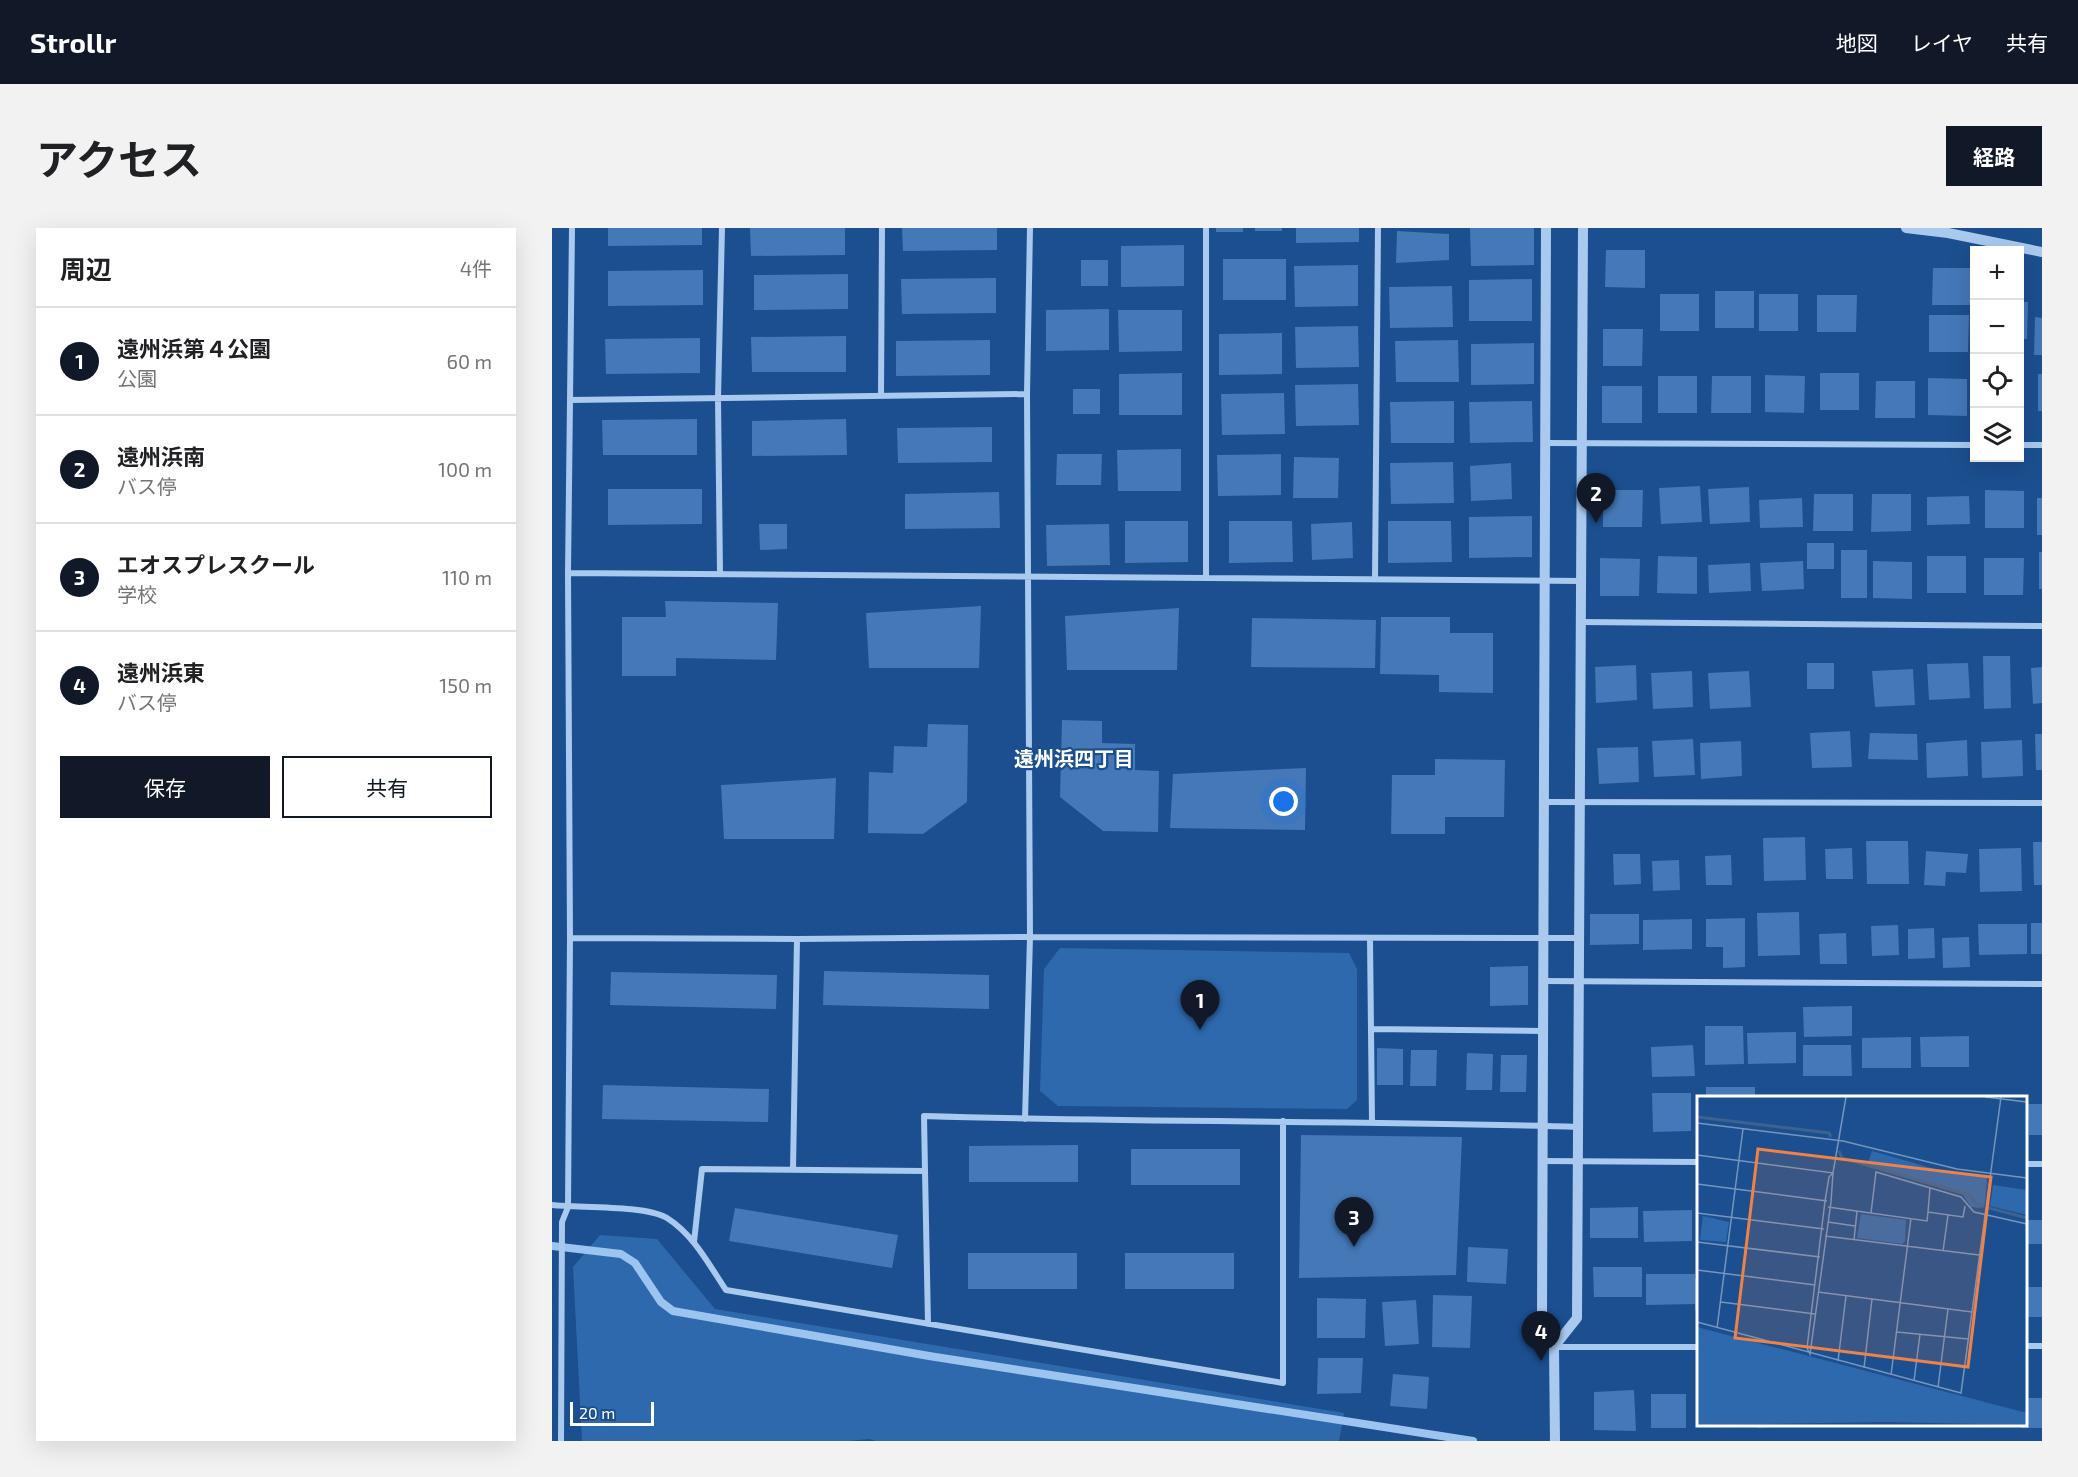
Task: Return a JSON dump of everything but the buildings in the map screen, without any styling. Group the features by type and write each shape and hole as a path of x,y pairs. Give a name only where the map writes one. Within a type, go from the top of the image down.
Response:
{"street":[{"path":"561,1441 562,1222 568,1206 570,938 568,573 572,228"},
{"path":"720,574 718,398 722,228"},
{"path":"881,396 882,228"},
{"path":"1025,1119 1030,937 1027,394 1030,228"},
{"path":"1206,228 1206,578"},
{"path":"1375,579 1378,228"},
{"path":"1546,228 1542,1317 1554,1347 1555,1441"},
{"path":"1554,1347 1578,1318 1583,228"},
{"path":"1906,228 1948,233 2042,252"},
{"path":"570,400 1027,394"},
{"path":"1545,443 1970,445"},
{"path":"2024,445 2042,445"},
{"path":"568,573 1581,581"},
{"path":"1581,622 2042,626"},
{"path":"1544,802 2042,803"},
{"path":"570,938 1580,938"},
{"path":"793,1170 797,939"},
{"path":"1370,939 1372,1122"},
{"path":"1543,981 2042,984"},
{"path":"1371,1029 1543,1030"},
{"path":"928,1324 924,1116 1025,1119 1283,1120 1579,1127"},
{"path":"552,1205 636,1210 666,1217 694,1242 726,1290 1283,1383 1283,1120"},
{"path":"1542,1161 1697,1162"},
{"path":"694,1242 702,1169 925,1171"},
{"path":"1554,1347 1697,1347"}],"shaded area":[{"path":"1060,948 1349,953 1357,969 1357,1100 1347,1109 1058,1106 1040,1091 1044,969"},
{"path":"600,1235 657,1239 715,1309 1344,1413 1339,1441 876,1441 869,1439 849,1441 582,1441 573,1267"}],"waterway":[{"path":"552,1246 621,1254 635,1263 661,1302 673,1311 929,1356 1473,1441"}],"place":[{"name":"遠州浜南","path":"1596,523"},
{"name":"遠州浜第４公園","path":"1200,1030"},
{"name":"エオスプレスクール","path":"1354,1247"},
{"name":"遠州浜東","path":"1541,1361"}],"district":[{"name":"遠州浜四丁目","path":"1074,759"}]}
